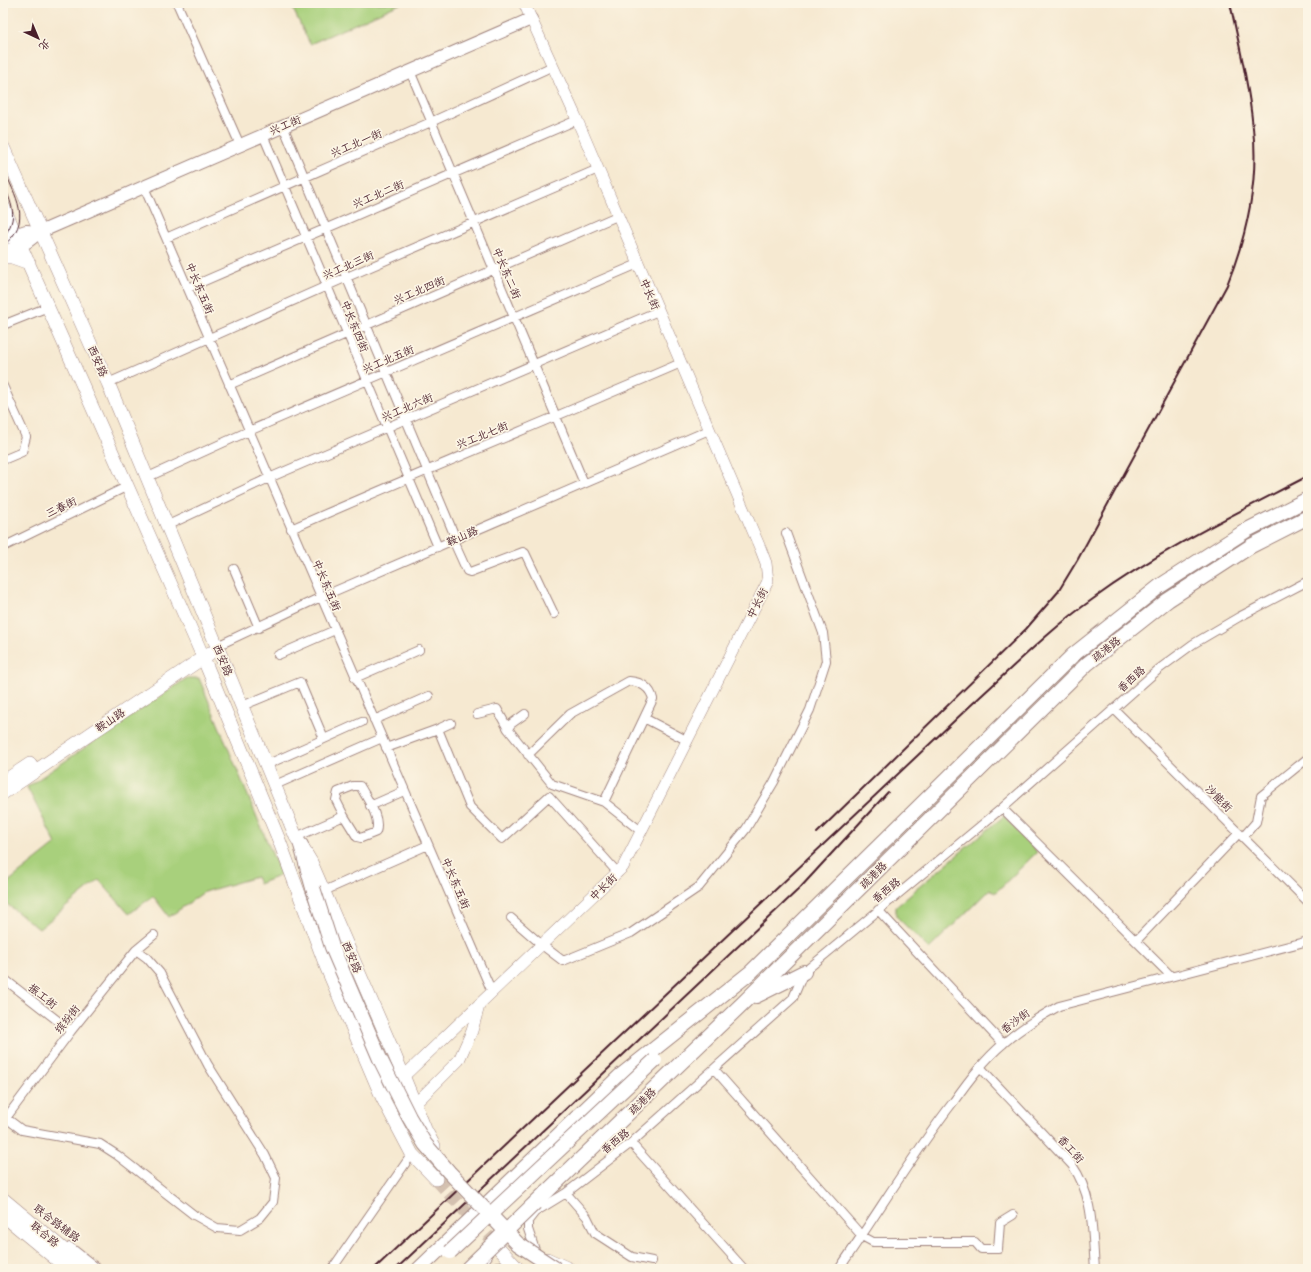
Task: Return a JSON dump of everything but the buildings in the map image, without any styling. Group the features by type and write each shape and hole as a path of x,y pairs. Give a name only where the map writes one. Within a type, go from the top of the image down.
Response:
{"highway":[{"path":"433,1269 655,1060 751,972 1073,655 1160,586 1247,530 1308,499"},
{"name":"疏港路","path":"467,1269 744,1003 1087,664 1168,600 1251,546 1308,517"},
{"path":"299,841 318,890 332,947 380,1059 409,1117 425,1144 449,1172 518,1244 556,1269"},
{"path":"420,1269 620,1077 751,972"},
{"path":"744,1003 804,972"},
{"path":"498,1269 510,1269"}],"main road":[{"name":"兴工街","path":"3,253 13,239 40,232 531,19"},
{"name":"西安路","path":"3,147 148,477 166,526 299,841"},
{"name":"西安路","path":"4,207 13,239 29,264 202,654 279,840 326,966 382,1097 412,1154 436,1179"},
{"path":"3,223 4,207"},
{"path":"3,256 12,257 29,264"},
{"name":"鞍山路","path":"3,784 202,654 217,646"},
{"name":"西安路","path":"318,890 404,1077 420,1118 432,1143 451,1167"},
{"name":"联合路","path":"3,1197 87,1269"},
{"name":"联合路","path":"3,1215 68,1269"},
{"path":"514,1232 536,1253 569,1269"},
{"path":"496,1246 518,1269"}],"street":[{"path":"177,3 240,145"},
{"name":"中长街","path":"382,1097 624,867 768,581 766,563 577,120 524,3"},
{"name":"兴工北一街","path":"166,238 431,122 553,66"},
{"name":"中长东二街","path":"410,71 584,483"},
{"name":"兴工北二街","path":"188,288 577,120"},
{"name":"中长东四街","path":"283,126 427,469 466,571 470,572 522,552 525,553 554,614"},
{"name":"中长东四街","path":"263,135 366,381 438,547"},
{"name":"兴工北三街","path":"108,384 347,277 598,169"},
{"name":"中长东五街","path":"144,187 492,992"},
{"name":"兴工北四街","path":"229,385 366,324 494,271 617,216"},
{"name":"兴工北五街","path":"148,477 249,431 638,264"},
{"path":"3,325 48,307"},
{"name":"兴工北六街","path":"166,526 270,478 658,311"},
{"name":"兴工北七街","path":"291,529 427,469 556,417 681,363"},
{"path":"3,386 26,437 22,452 3,460"},
{"name":"鞍山路","path":"217,646 259,628 321,597 709,430"},
{"name":"三春街","path":"3,547 128,486"},
{"path":"511,918 563,961 631,934 700,887 746,829 766,795 810,710 826,661 823,633 786,533"},
{"path":"234,569 259,628"},
{"name":"香西路","path":"536,1253 530,1237 528,1221 535,1212 566,1193 631,1142 714,1069 793,998 804,972 1002,808 1159,669 1193,644 1239,617 1308,581"},
{"path":"278,655 335,630"},
{"path":"355,678 419,650"},
{"path":"528,755 570,714 629,681 644,684 652,692 653,699 604,802"},
{"path":"242,706 300,682 324,739"},
{"path":"374,720 429,696"},
{"path":"477,714 497,709 508,729 552,784 604,802 642,832"},
{"name":"沙能街","path":"1114,709 1308,902"},
{"path":"508,729 511,724 525,714"},
{"path":"644,718 688,741"},
{"path":"266,764 362,722"},
{"path":"386,748 451,723"},
{"path":"438,729 470,807 502,839 549,796 618,873"},
{"path":"275,784 382,738"},
{"path":"1136,941 1241,835 1256,822 1261,796 1308,758"},
{"path":"353,786 360,786 376,817 378,826 376,832 361,838 357,837 351,831 344,816 336,800 338,792 353,786"},
{"path":"370,806 404,791"},
{"path":"1002,808 1171,976"},
{"path":"299,841 344,816"},
{"path":"318,890 428,845"},
{"path":"878,910 1003,1044"},
{"name":"缤纷街","path":"4,1120 71,1031 136,950 154,935"},
{"name":"香沙街","path":"839,1269 925,1138 980,1067 1003,1044 1032,1021 1059,1006 1308,941"},
{"path":"4,1120 22,1130 100,1144 117,1155 194,1215 217,1228 240,1230 260,1218 272,1202 276,1178 265,1155 208,1065 160,973 147,958 136,950"},
{"name":"振工街","path":"3,978 71,1031"},
{"path":"396,1124 459,1060 472,1031 479,1005"},
{"name":"香工街","path":"980,1067 1072,1165 1080,1177 1089,1202 1095,1269"},
{"path":"714,1069 862,1236 873,1242 975,1242 980,1249 998,1249 1000,1223 1013,1215"},
{"path":"420,1118 425,1094"},
{"path":"631,1142 744,1269"},
{"path":"332,1269 412,1154"},
{"path":"566,1193 587,1216 595,1233 632,1257 652,1261"},
{"name":"联合路辅路","path":"3,1197 98,1269"},
{"path":"3,1221 59,1269"},
{"path":"478,1269 496,1246"}],"green space":[{"path":"290,3 402,3 310,44"},
{"path":"187,678 199,678 281,875 259,884 256,877 204,892 169,917 153,896 129,914 99,880 39,929 3,901 3,886 56,844 27,787"},
{"path":"1004,816 1037,852 995,893 990,889 929,949 896,916 896,906"}],"tunnel":[{"path":"436,1179 497,1246"}],"tram line":[{"path":"3,167 16,199 20,218 18,227 12,237 3,246"},
{"path":"3,182 11,204 13,217 8,230 3,237"}],"railway":[{"path":"817,833 1026,629 1058,592 1078,559 1227,285 1246,228 1253,189 1254,169 1253,128 1249,97 1230,3"},
{"path":"374,1269 970,706 1061,624 1118,581 1145,564 1198,533 1308,476"},
{"path":"396,1269 800,888 888,792"}]}
